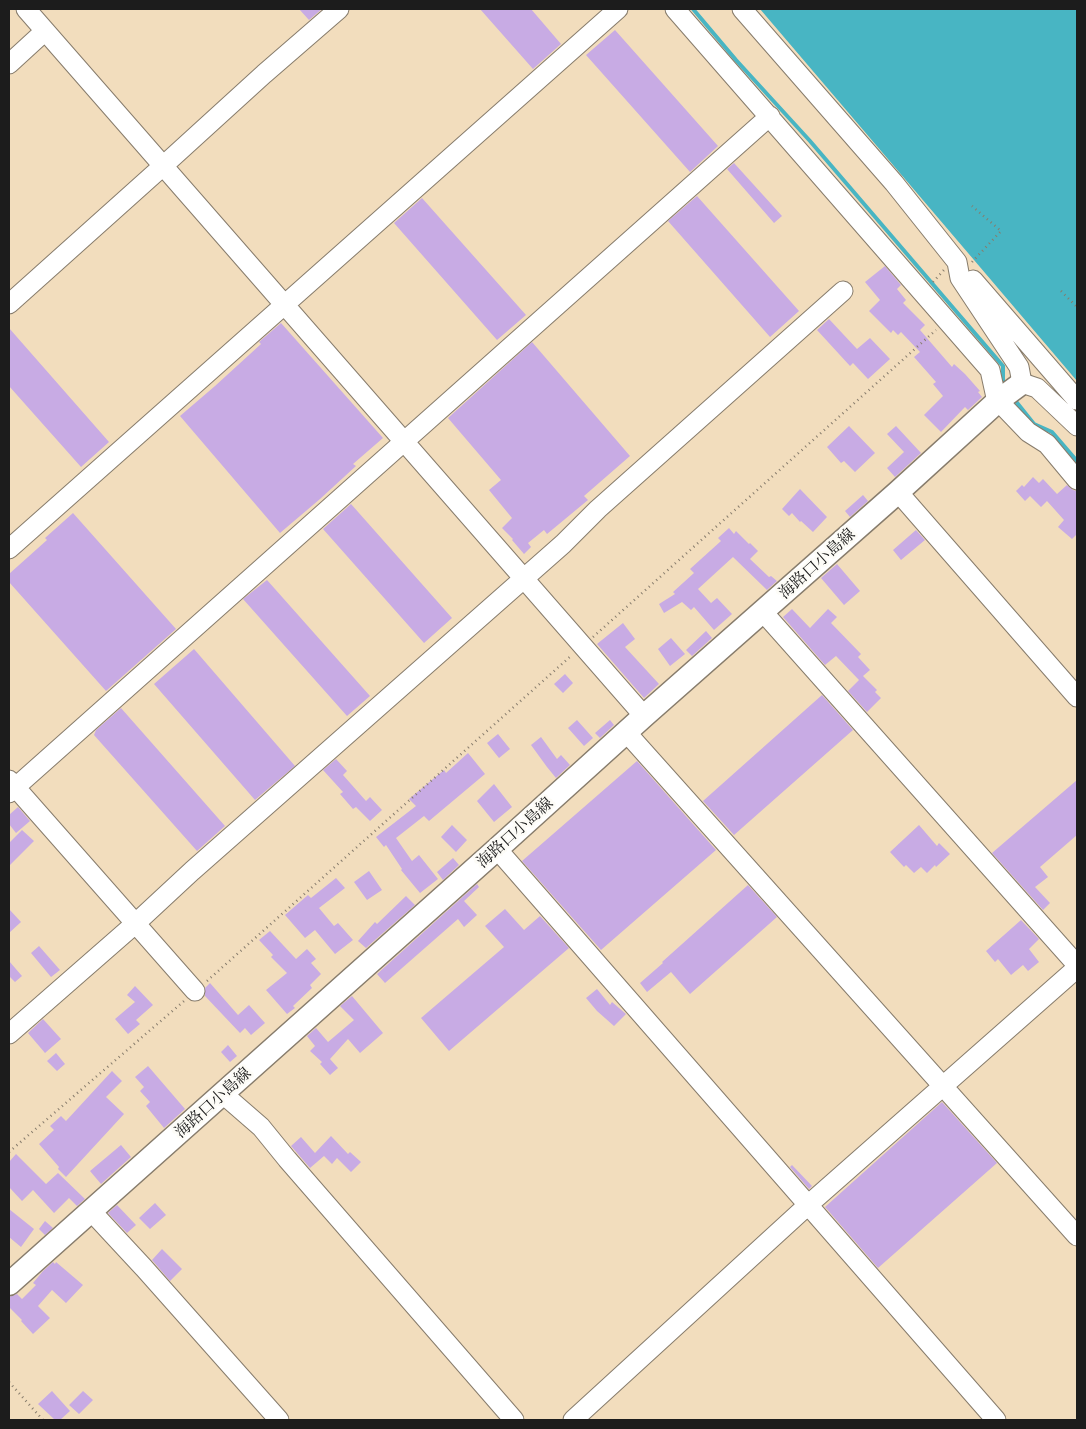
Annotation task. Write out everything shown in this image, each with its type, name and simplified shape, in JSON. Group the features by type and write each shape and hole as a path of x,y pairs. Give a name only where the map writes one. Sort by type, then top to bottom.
{"main road":[{"name":"海路口小島線","path":"9,1284 92,1212 362,968 1007,394"}],"street":[{"path":"26,9 644,716"},
{"path":"9,304 338,9"},
{"path":"9,549 618,9"},
{"path":"675,9 947,320 990,370 1007,394"},
{"path":"742,9 894,184 965,261 1077,400"},
{"path":"9,64 46,31"},
{"path":"195,991 11,787 770,116"},
{"path":"965,261 960,278 1019,367 1007,394 1006,408 1028,432 1047,444 1077,480"},
{"path":"9,1034 136,924 192,871 524,579 598,509 843,292"},
{"path":"1007,394 1037,388 1077,426"},
{"path":"898,492 1077,697"},
{"path":"573,1420 808,1205 1077,966 763,612"},
{"path":"626,732 1077,1236"},
{"path":"497,849 996,1420"},
{"path":"224,1094 261,1127 514,1420"},
{"path":"92,1212 279,1420"}],"path":[{"path":"965,261 1001,231 972,206"},
{"path":"1061,290 1077,307"},
{"path":"9,1152 195,991 947,320"},
{"path":"9,1382 42,1420"}],"water":[{"path":"760,9 1077,9 1077,381 974,260"}],"building":[{"path":"299,9 322,9 309,20"},
{"path":"480,9 531,9 561,44 533,69"},
{"path":"615,30 718,146 690,172 586,55"},
{"path":"734,163 782,216 774,223 727,169"},
{"path":"697,196 799,311 770,337 668,221"},
{"path":"422,198 526,315 497,340 394,223"},
{"path":"885,266 901,285 897,289 906,300 903,303 925,325 920,330 952,367 954,364 980,391 978,392 982,397 968,410 965,407 941,432 924,415 943,396 933,384 936,382 914,357 920,352 901,332 898,335 893,330 891,333 869,311 880,300 865,282"},
{"path":"829,319 857,349 870,338 890,359 868,379 853,363 850,366 817,330"},
{"path":"281,323 383,438 353,464 356,466 280,533 180,416 261,344 259,342"},
{"path":"9,328 109,442 81,467 9,386"},
{"path":"532,342 630,456 584,496 588,500 547,534 544,530 528,543 531,547 524,554 502,528 512,518 489,490 501,480 448,418"},
{"path":"849,426 875,453 855,472 844,461 841,463 827,447"},
{"path":"896,426 921,453 895,477 887,468 904,452 887,434"},
{"path":"1033,477 1039,483 1043,479 1057,494 1067,485 1077,491 1077,534 1072,539 1058,527 1064,520 1047,501 1041,507 1030,496 1025,501 1016,491 1022,485 1024,487"},
{"path":"800,489 827,517 813,532 792,513 789,516 782,509"},
{"path":"863,495 868,501 850,517 845,511"},
{"path":"351,504 452,618 424,643 323,529"},
{"path":"73,513 176,629 106,691 9,582 9,574 47,540 45,538"},
{"path":"729,528 734,534 736,531 758,551 750,559 769,577 771,576 777,581 767,590 733,557 698,589 711,603 717,598 732,614 714,630 694,607 691,610 682,602 664,613 659,604 675,594 673,592 694,573 690,569 721,541 718,538"},
{"path":"916,530 925,540 901,560 893,550"},
{"path":"837,564 860,591 844,605 821,578"},
{"path":"267,580 370,696 347,716 243,599"},
{"path":"792,609 810,628 828,609 837,617 831,623 861,654 858,657 870,670 863,676 877,690 875,692 881,698 867,712 848,691 859,680 836,656 825,665 783,617"},
{"path":"623,623 635,639 625,647 659,684 644,698 597,644"},
{"path":"706,631 712,638 692,656 686,650"},
{"path":"671,638 685,654 670,666 658,649"},
{"path":"194,649 295,766 255,800 154,684"},
{"path":"565,674 573,683 563,693 554,684"},
{"path":"822,695 853,730 734,835 703,801"},
{"path":"121,708 225,826 197,851 94,735 96,730"},
{"path":"577,720 593,738 584,746 568,728"},
{"path":"610,720 614,725 600,738 595,733"},
{"path":"498,734 510,749 499,758 487,743"},
{"path":"541,737 557,759 561,755 570,765 556,778 531,745"},
{"path":"468,753 485,774 429,821 424,816 396,838 412,861 419,855 438,879 420,893 401,870 386,845 384,847 376,837 416,806 409,799 444,770 446,773"},
{"path":"336,759 347,771 343,775 366,801 370,797 382,810 370,821 356,807 353,809 340,794 343,792 323,770"},
{"path":"637,761 716,850 601,950 522,861"},
{"path":"1077,780 1077,835 1040,867 1048,877 1035,887 1050,903 1043,910 992,853"},
{"path":"494,784 512,807 494,822 477,801"},
{"path":"18,807 30,821 16,833 9,824 9,815"},
{"path":"452,825 467,840 456,852 441,837"},
{"path":"919,825 937,846 939,843 950,854 927,873 921,867 914,873 906,865 904,867 890,852"},
{"path":"22,830 34,841 9,866 9,843"},
{"path":"453,858 459,865 443,880 437,872"},
{"path":"369,871 382,890 367,900 354,882"},
{"path":"336,878 345,888 319,908 334,926 338,923 353,940 335,954 315,930 305,938 285,915 308,895 311,898"},
{"path":"477,884 479,887 464,901 477,915 464,927 458,919 385,983 377,974"},
{"path":"748,885 777,917 690,994 671,972 647,992 640,983"},
{"path":"406,896 415,905 366,948 358,941 375,922 377,924"},
{"path":"9,909 21,922 9,933"},
{"path":"505,909 524,930 540,916 569,948 449,1051 421,1018 504,947 485,926"},
{"path":"1021,920 1039,939 1029,949 1039,962 1028,971 1023,965 1011,975 998,959 995,962 986,951"},
{"path":"270,931 296,959 307,949 316,959 311,963 321,974 310,985 312,988 293,1006 295,1008 287,1014 266,990 287,973 271,957 273,955 259,940"},
{"path":"39,946 60,970 51,977 31,953"},
{"path":"9,961 22,976 15,982 9,976"},
{"path":"210,983 238,1015 249,1005 265,1023 251,1035 245,1028 240,1033 205,996 205,988"},
{"path":"135,986 153,1005 136,1020 140,1024 128,1034 115,1019 135,1002 127,995"},
{"path":"597,989 610,1005 612,1002 626,1014 614,1026 586,998"},
{"path":"352,996 383,1033 360,1053 348,1039 330,1059 338,1068 330,1075 320,1064 322,1062 310,1051 315,1046 307,1036 316,1028 328,1042 354,1020 340,1006"},
{"path":"43,1019 61,1039 45,1053 28,1033"},
{"path":"228,1045 237,1056 230,1062 221,1052"},
{"path":"56,1053 65,1064 57,1071 47,1061"},
{"path":"148,1066 185,1109 164,1128 146,1106 150,1102 140,1091 144,1087 135,1077"},
{"path":"112,1071 122,1081 106,1097 124,1114 66,1177 39,1144 54,1130 50,1126 61,1116 66,1121"},
{"path":"942,1102 997,1163 878,1268 825,1207"},
{"path":"331,1136 348,1154 350,1152 361,1162 351,1172 337,1158 332,1164 324,1156 310,1168 291,1146 301,1137 315,1153"},
{"path":"121,1145 131,1157 101,1184 90,1171"},
{"path":"16,1154 46,1184 58,1173 85,1199 77,1206 69,1198 54,1213 33,1190 22,1201 9,1187 9,1162"},
{"path":"792,1165 812,1186 809,1189 790,1167"},
{"path":"155,1203 166,1215 150,1229 139,1218"},
{"path":"117,1205 136,1225 127,1233 108,1213"},
{"path":"9,1209 34,1229 21,1247 9,1237"},
{"path":"45,1221 53,1228 45,1235 39,1229"},
{"path":"162,1249 182,1269 170,1281 152,1260"},
{"path":"53,1262 55,1264 56,1262 83,1285 66,1303 52,1290 38,1306 50,1318 33,1334 9,1307 9,1297 17,1294 22,1299 36,1285 33,1283 43,1271"},
{"path":"52,1391 70,1411 60,1420 55,1420 38,1404"},
{"path":"83,1391 93,1400 79,1414 69,1405"}],"waterway":[{"path":"693,9 736,60 810,141 1003,366 1003,386"},
{"path":"1014,399 1034,424 1052,432 1077,461"}]}
